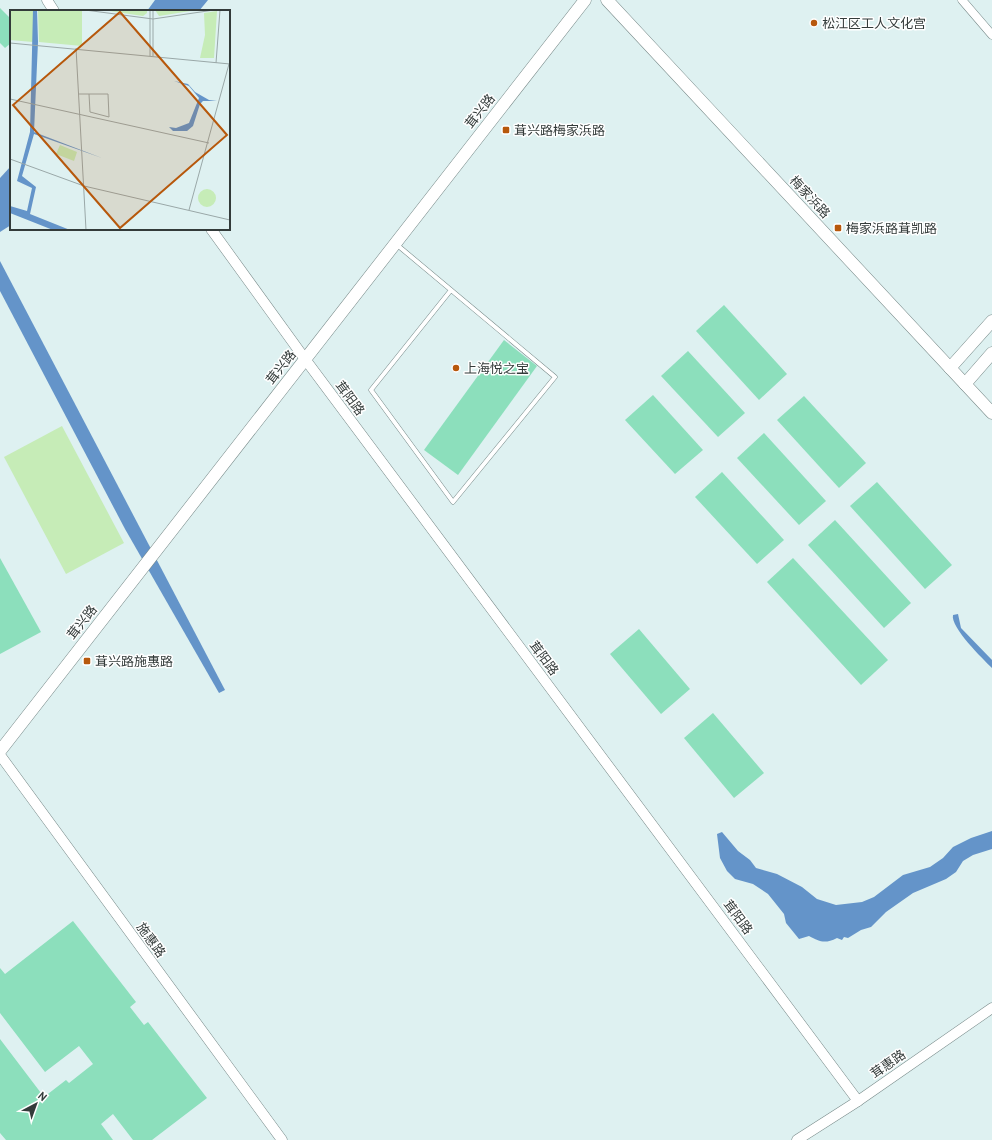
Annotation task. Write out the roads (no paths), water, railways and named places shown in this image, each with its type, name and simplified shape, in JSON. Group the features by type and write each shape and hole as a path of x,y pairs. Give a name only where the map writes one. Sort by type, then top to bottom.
{"main road":[{"name":"茸兴路","path":"0,751 585,0"},
{"name":"梅家浜路","path":"607,0 992,413"},
{"path":"950,368 992,321"},
{"path":"965,384 992,353"}],"street":[{"path":"47,0 53,10"},
{"path":"962,0 992,35"},
{"name":"茸阳路","path":"212,230 305,359 858,1101"},
{"name":"施惠路","path":"0,755 282,1140"},
{"name":"茸惠路","path":"797,1140 858,1101 992,1008"}],"lane":[{"path":"395,244 451,290 556,377 453,502 371,390 451,290"}],"water":[{"path":"155,0 208,0 200,10 148,10"},
{"path":"10,167 10,226 0,232 0,178"},
{"path":"0,261 225,690 219,693 125,529 0,291"},
{"path":"958,614 961,628 992,660 992,668 962,635 953,620 953,615"},
{"path":"992,831 992,849 973,855 963,861 956,872 946,879 913,893 886,912 871,927 861,930 848,938 844,937 842,940 837,938 826,942 809,936 799,939 786,923 784,914 768,894 753,884 735,879 727,871 720,858 717,834 722,832 738,851 750,860 756,868 777,874 802,887 817,899 836,905 862,902 874,897 903,875 930,867 943,858 953,847 971,838"}],"place":[{"name":"松江区工人文化宫","path":"814,23"},
{"name":"茸兴路梅家浜路","path":"506,130"},
{"name":"梅家浜路茸凯路","path":"838,228"},
{"name":"上海悦之宝","path":"456,368"},
{"name":"茸兴路施惠路","path":"87,661"}]}
